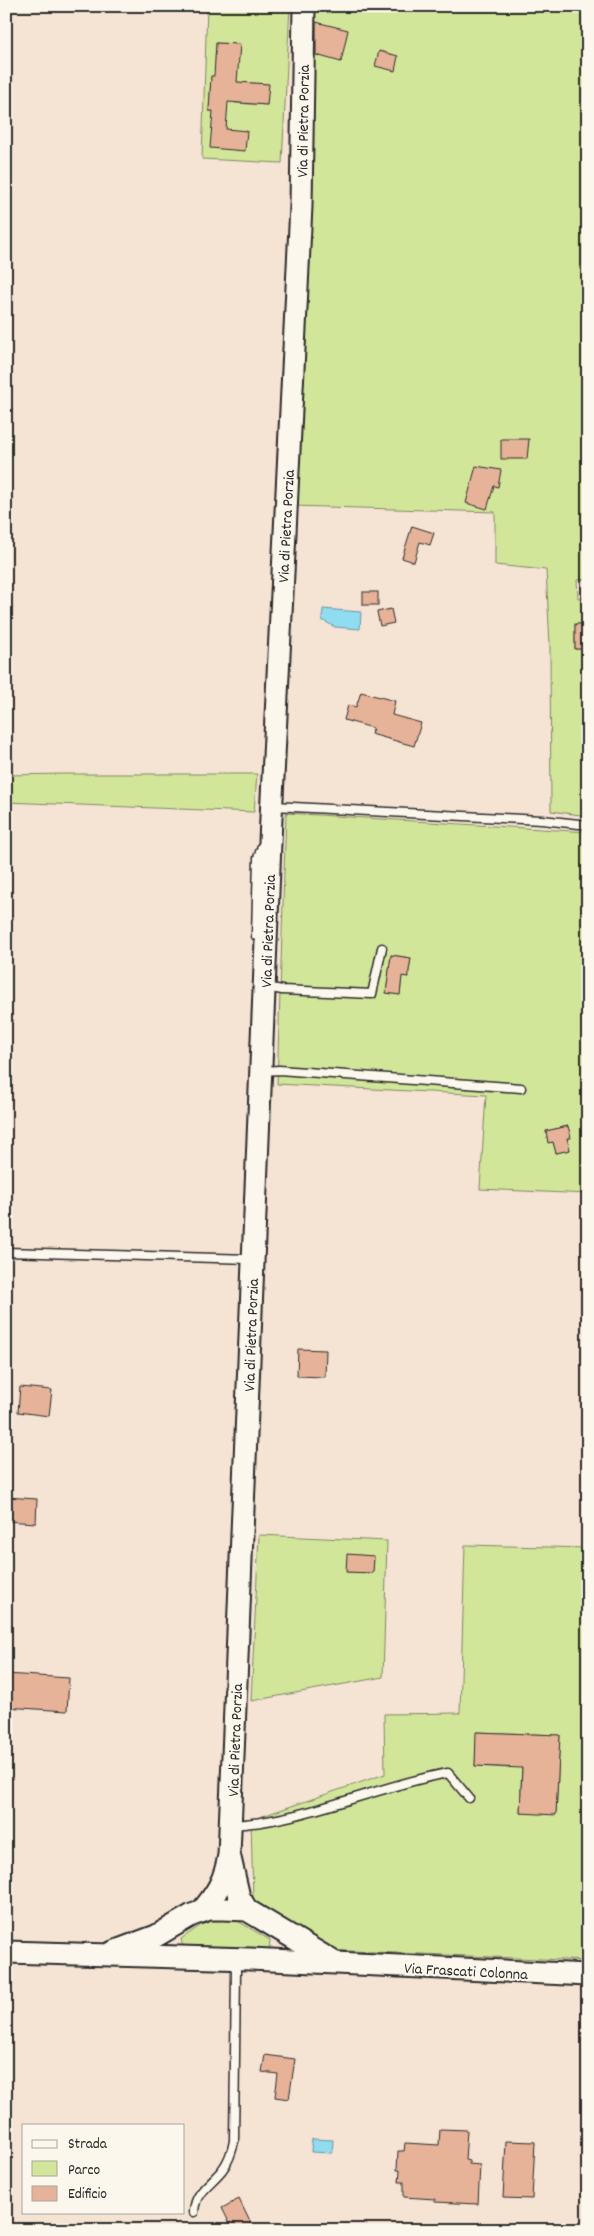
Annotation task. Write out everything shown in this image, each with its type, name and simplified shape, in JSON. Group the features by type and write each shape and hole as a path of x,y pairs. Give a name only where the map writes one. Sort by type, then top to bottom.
{"street":[{"name":"Via di Pietra Porzia","path":"229,1855 261,1071 261,972 271,812 301,206 304,6"},
{"path":"229,1855 239,1897 247,1910"},
{"path":"201,1912 216,1895 223,1880 229,1855"},
{"name":"Via Frascati Colonna","path":"103,1956 156,1936 209,1909 247,1910 330,1960 344,1964"},
{"path":"173,1927 173,1945 181,1958"},
{"path":"267,1960 282,1951 283,1932"},
{"name":"Via Frascati Colonna","path":"6,1952 267,1960 588,1976"}],"lane":[{"path":"256,947 258,858 271,812 542,820 588,825"},
{"path":"261,972 282,990 372,994 382,948"},
{"path":"261,1071 278,1070 521,1088"},
{"path":"6,1252 253,1260"},
{"path":"230,1825 252,1824 312,1811 416,1779 448,1773 469,1798"},
{"path":"194,2212 198,2194 221,2172 230,2158 234,2141 236,1970 232,1959"}],"green space":[{"path":"207,6 290,6 282,163 202,159","holes":["216,43 239,44 215,65","211,76 227,112 209,111","236,82 268,84 267,105 235,103"]},
{"path":"313,6 588,6 588,579 577,580 578,598 588,597 588,624 575,624 575,649 588,649 588,816 551,811 550,644 546,570 495,565 495,512 293,506"},
{"path":"257,774 254,812 6,802 6,775"},
{"path":"286,813 588,832 588,1194 480,1189 486,1095 277,1084","holes":["391,955 411,958 408,977 402,976 400,995 386,993","568,1126 570,1138 567,1139 570,1150 556,1153 553,1142 548,1142 546,1131"]},
{"path":"259,1535 387,1541 383,1677 251,1701","holes":["348,1555 374,1556 373,1573 347,1572"]},
{"path":"465,1545 588,1548 588,1961 326,1950 282,1937 253,1900 251,1820 385,1774 384,1714 460,1713","holes":["477,1732 560,1735 556,1814 520,1813 522,1762 508,1768 475,1766"]},
{"path":"236,1920 270,1940 269,1953 184,1952 181,1939 207,1921"}],"water":[{"path":"323,609 361,612 360,629 335,627 322,620"},
{"path":"312,2139 333,2140 332,2153 311,2152"}],"building":[{"path":"316,22 348,30 341,62 316,55"},
{"path":"216,43 240,44 237,82 269,84 267,105 228,102 226,129 247,131 245,151 210,148 213,111 209,111 211,76 214,76"},
{"path":"379,51 398,56 395,71 375,66"},
{"path":"501,439 529,439 527,459 501,459"},
{"path":"476,466 501,470 498,487 494,486 487,509 466,503"},
{"path":"412,526 434,533 430,545 420,542 414,562 402,558"},
{"path":"363,592 378,592 378,605 363,605"},
{"path":"391,609 394,623 380,626 377,612"},
{"path":"575,624 588,624 588,649 575,649"},
{"path":"361,692 395,701 392,715 421,723 414,746 371,734 373,728 344,720 348,705 356,707"},
{"path":"391,955 411,958 408,977 402,976 400,995 386,993"},
{"path":"568,1126 571,1138 567,1138 570,1150 556,1153 553,1142 548,1143 546,1131"},
{"path":"298,1349 326,1350 325,1377 297,1376"},
{"path":"20,1387 52,1390 49,1416 18,1412"},
{"path":"6,1497 37,1499 36,1523 6,1521"},
{"path":"347,1554 374,1556 373,1573 346,1572"},
{"path":"6,1674 69,1678 67,1711 6,1707"},
{"path":"476,1732 560,1735 556,1815 520,1813 522,1768 475,1766"},
{"path":"265,2055 295,2059 289,2099 275,2097 278,2074 262,2072"},
{"path":"440,2129 467,2130 465,2160 469,2161 469,2164 480,2165 478,2204 435,2202 435,2199 404,2197 404,2182 399,2182 400,2170 397,2170 398,2151 404,2151 405,2143 439,2145"},
{"path":"506,2141 535,2142 532,2199 503,2198"},
{"path":"239,2199 254,2230 233,2230 222,2208"}]}
